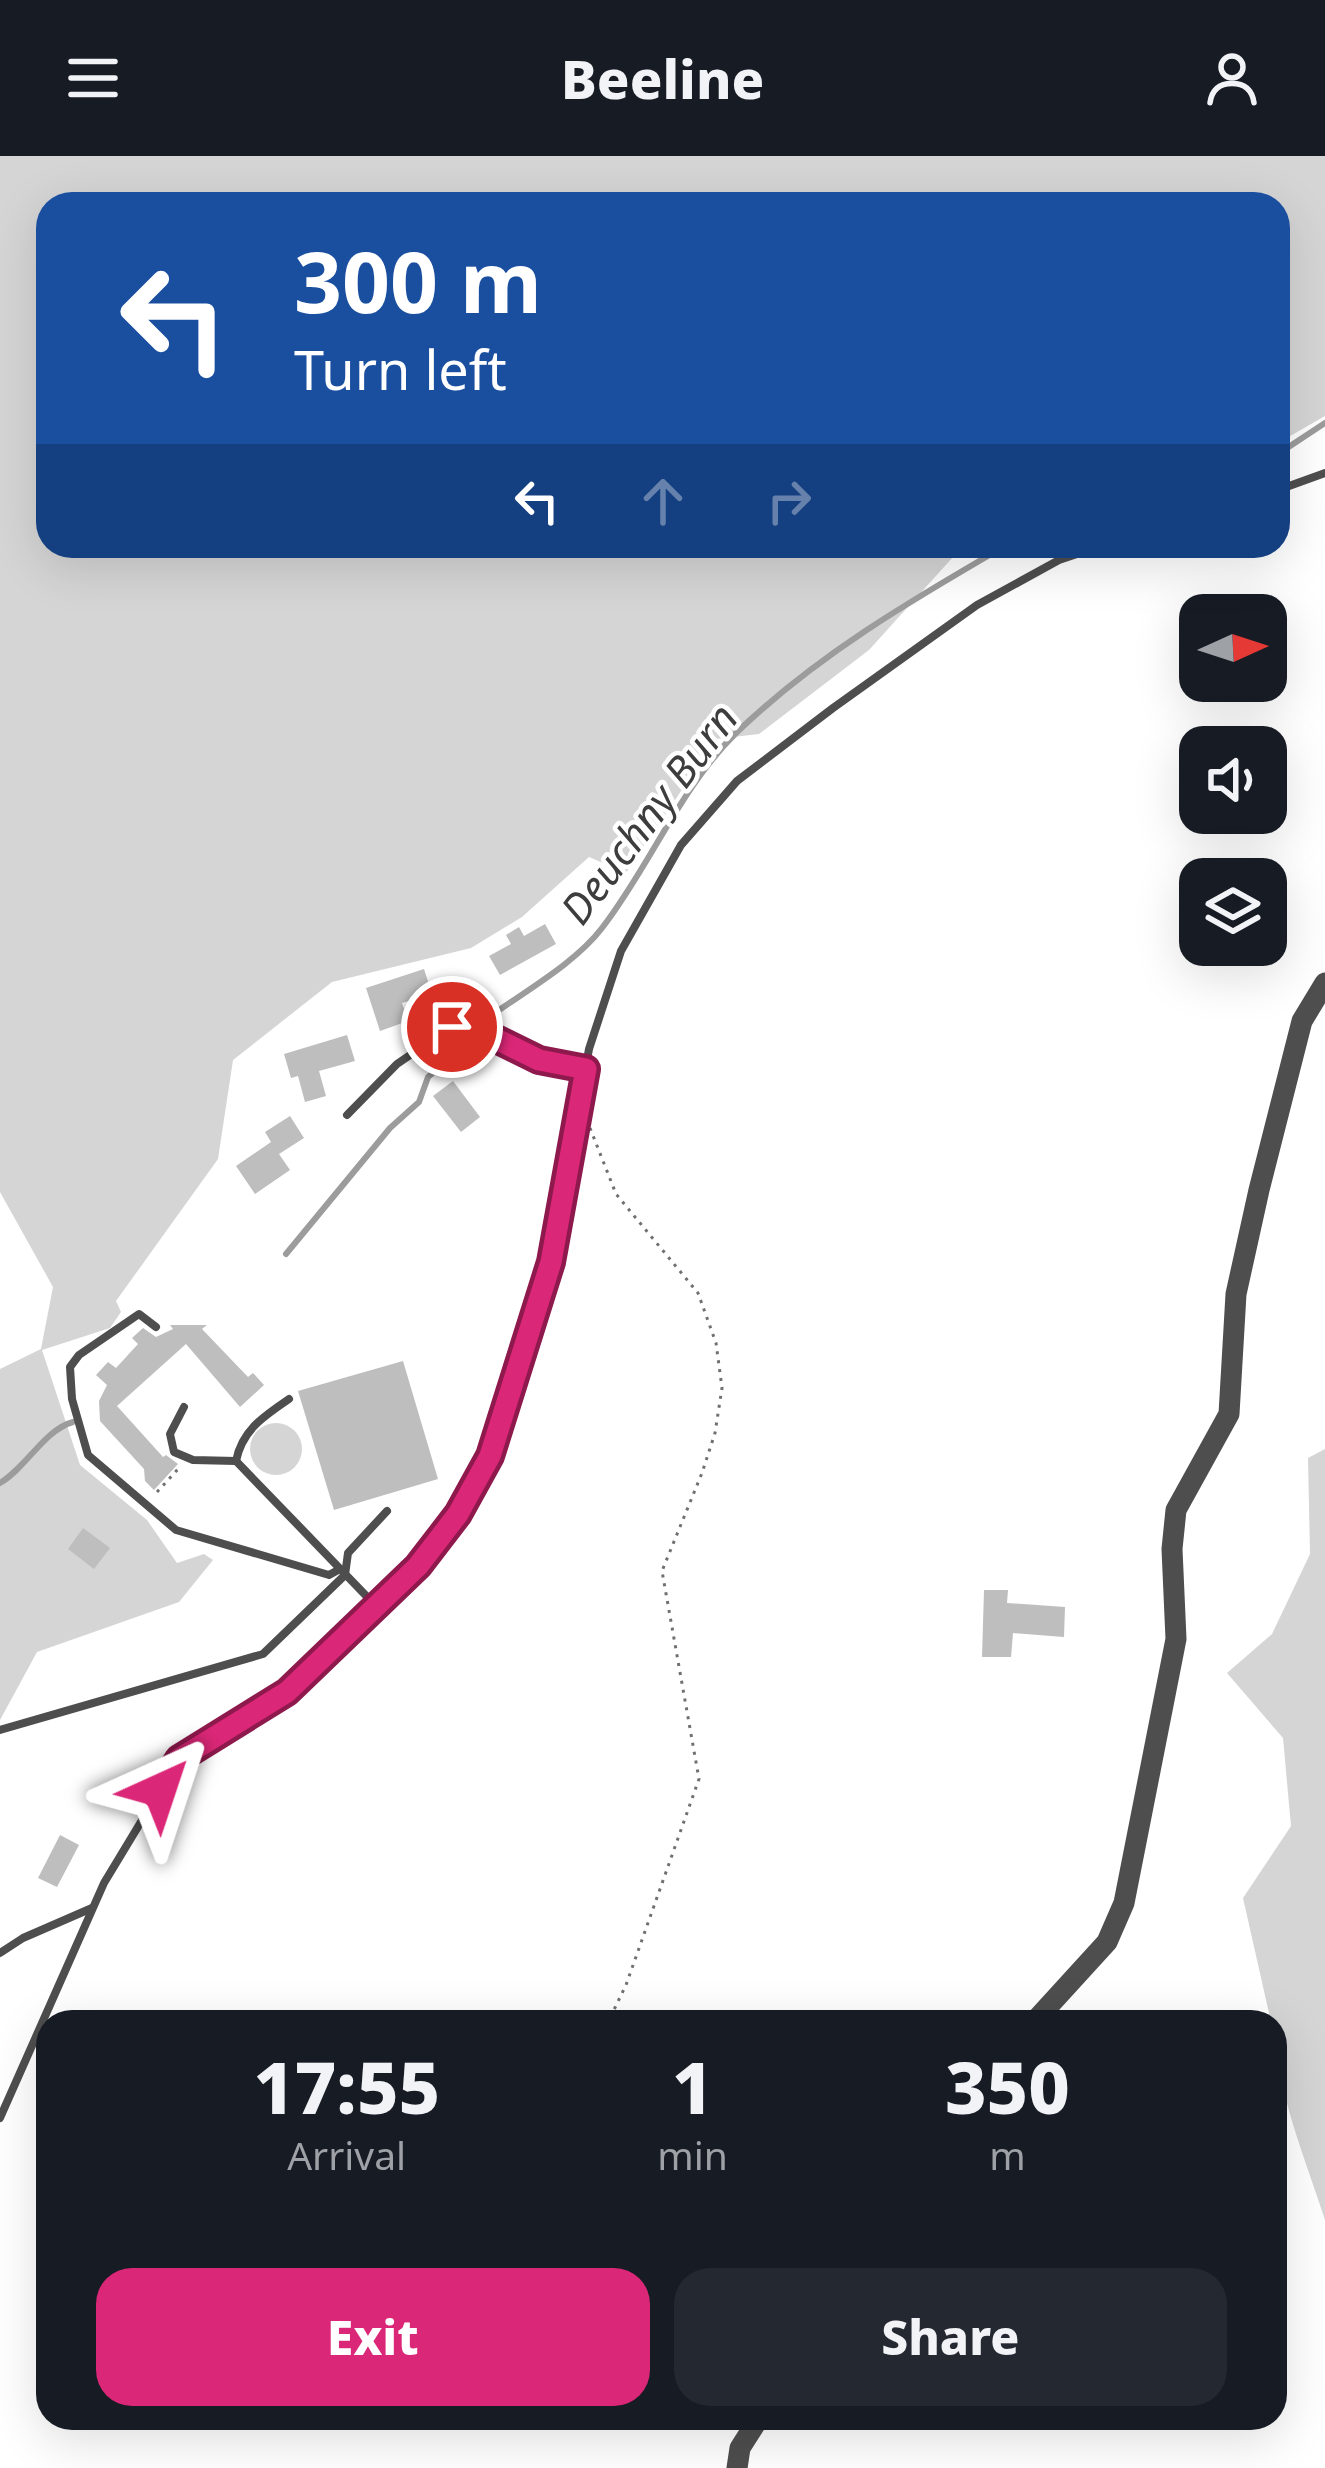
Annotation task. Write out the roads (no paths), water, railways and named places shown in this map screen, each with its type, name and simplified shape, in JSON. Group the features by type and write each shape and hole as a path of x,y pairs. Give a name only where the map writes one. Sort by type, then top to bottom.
{"street":[{"path":"1045,2010 1107,1942 1124,1903 1176,1639 1172,1549 1176,1510 1229,1414 1236,1294 1254,1211 1302,1021 1325,983"},
{"path":"737,2468 740,2448 751,2430"}],"lane":[{"path":"1290,486 1325,473"},
{"path":"48,2010 94,1907 179,1759 287,1692 418,1566 458,1514 490,1456 551,1262 586,1069 621,951 681,845 736,781 977,605 1065,558"},
{"path":"346,1115 397,1064 452,1027 468,1025 539,1060 586,1069"},
{"path":"156,1327 139,1314 79,1355 70,1367 72,1399 88,1455 176,1530 328,1575 342,1572"},
{"path":"236,1461 250,1429 290,1399"},
{"path":"184,1407 170,1434 174,1452 193,1460 236,1461 376,1606"},
{"path":"0,1730 263,1654 286,1636 342,1572 348,1553 387,1511"},
{"path":"0,1953 22,1938 94,1907"},
{"path":"0,2118 36,2037"}],"waterway":[{"name":"Deuchny Burn","path":"1290,446 1325,423"},
{"name":"Deuchny Burn","path":"286,1254 390,1128 419,1102 428,1077 441,1066 468,1057 482,1044 481,1023 590,942 698,778 736,733 831,654 985,558"},
{"path":"0,1483 53,1433 73,1422"}]}
